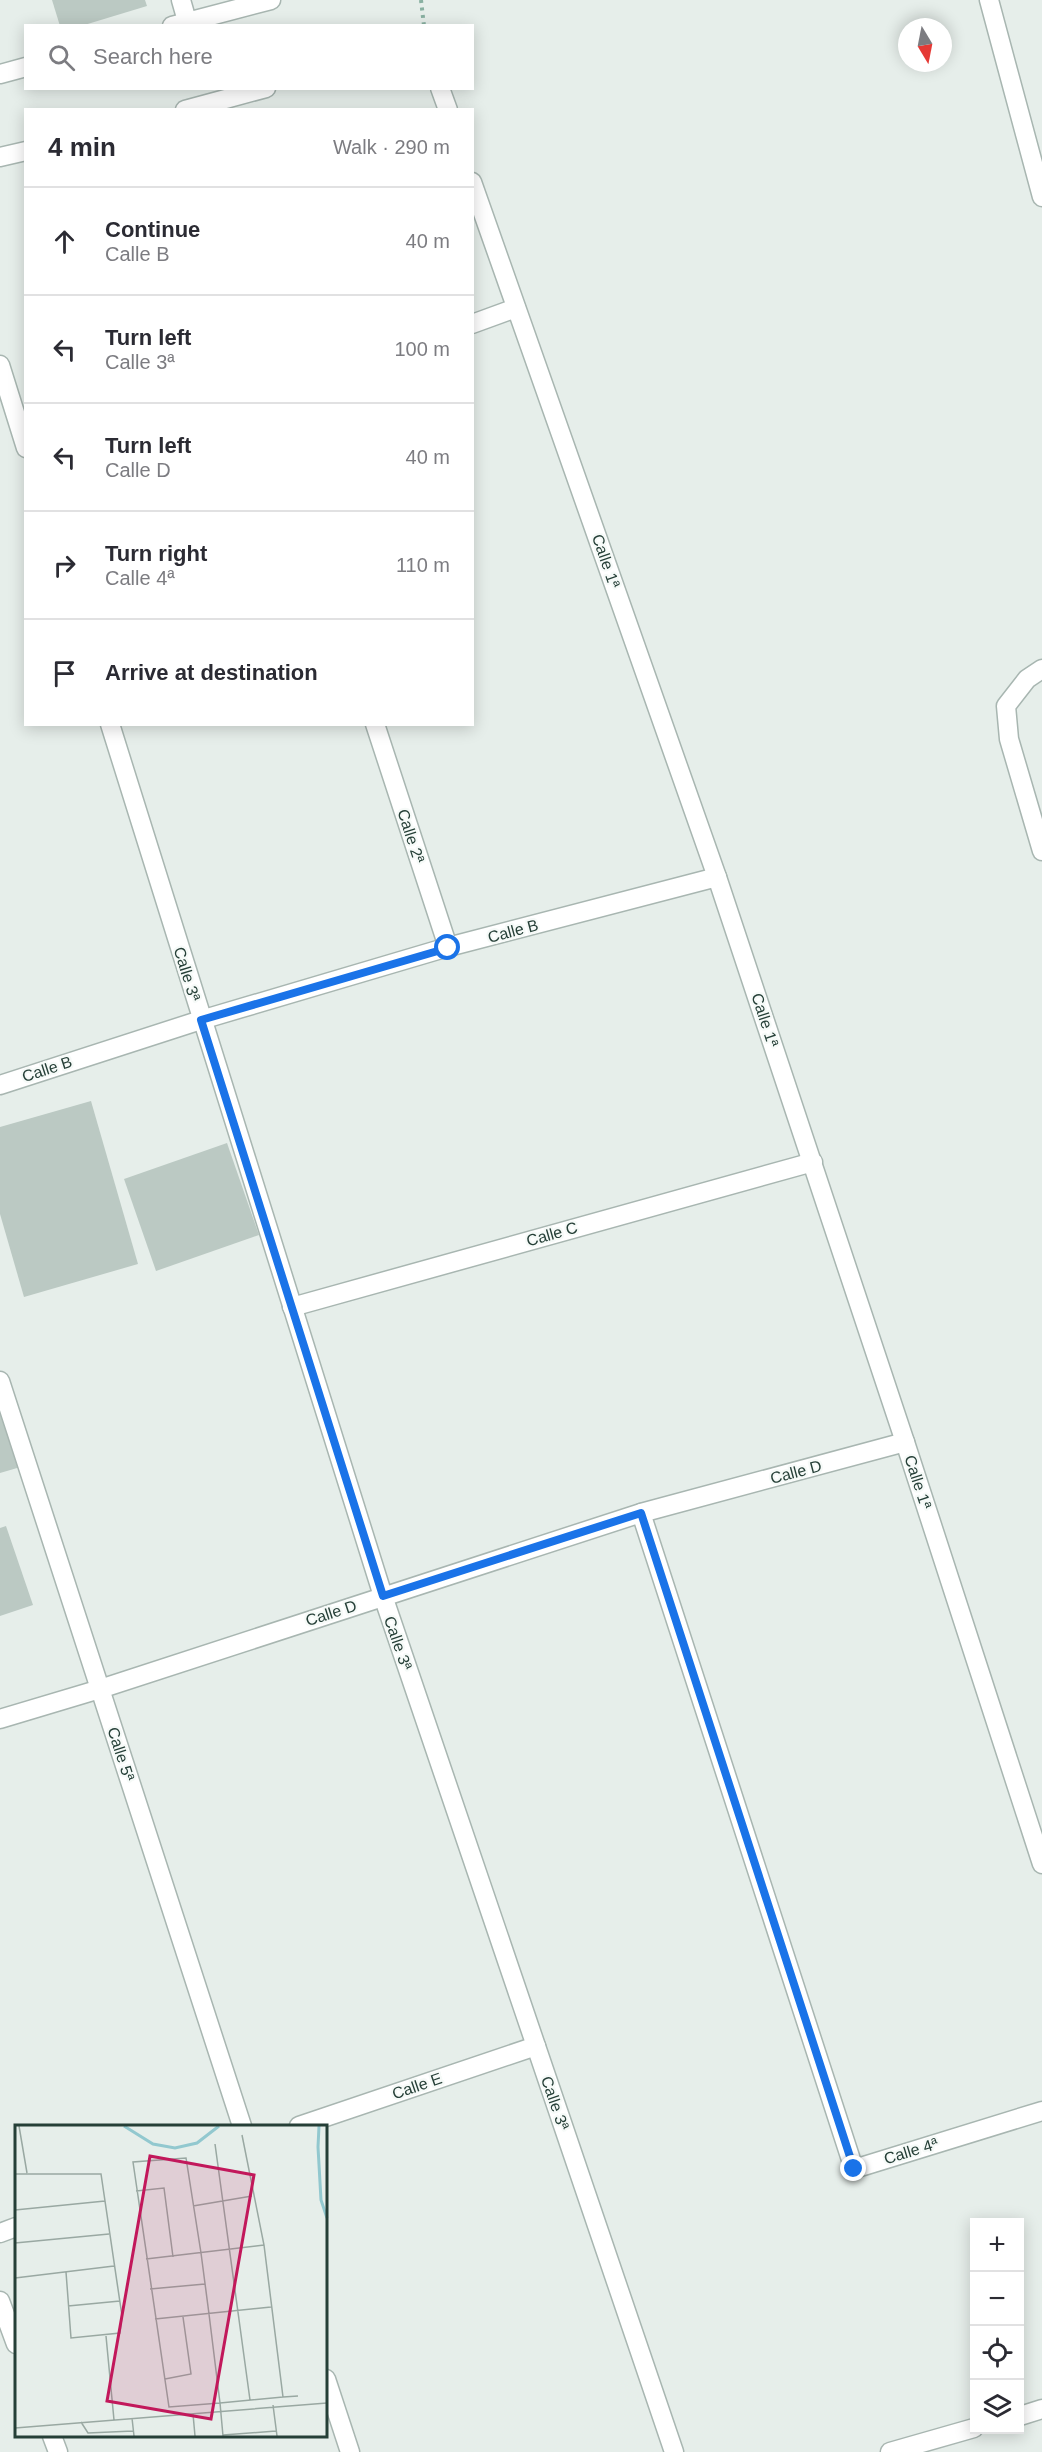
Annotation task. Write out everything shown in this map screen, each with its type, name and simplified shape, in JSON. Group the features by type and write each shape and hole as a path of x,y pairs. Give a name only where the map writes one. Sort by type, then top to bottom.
{"street":[{"path":"181,0 179,23 271,0"},
{"path":"989,0 1042,197"},
{"path":"0,74 24,68"},
{"path":"192,108 259,90"},
{"path":"441,90 447,108"},
{"path":"0,157 24,151"},
{"name":"Calle 1ª","path":"474,188 717,877 813,1162 1042,1864"},
{"path":"474,323 516,308"},
{"path":"0,365 24,442"},
{"path":"1042,669 1027,679 1006,706 1009,739 1042,851"},
{"name":"Calle 3ª","path":"111,726 383,1596 674,2452"},
{"name":"Calle 2ª","path":"376,726 448,948"},
{"name":"Calle B","path":"0,1084 201,1020 448,948 717,877"},
{"name":"Calle C","path":"292,1307 813,1162"},
{"name":"Calle 5ª","path":"0,1381 241,2125"},
{"name":"Calle D","path":"0,1719 100,1689 641,1513 905,1442"},
{"name":"Calle 4ª","path":"641,1513 854,2169 1042,2111"},
{"name":"Calle E","path":"305,2125 536,2046"},
{"path":"0,2233 15,2227"},
{"path":"0,2301 15,2340"},
{"path":"327,2382 350,2452"},
{"path":"1024,2415 1042,2409"},
{"path":"890,2452 970,2429"},
{"path":"52,2437 58,2452"}],"path":[{"path":"421,0 424,24"}],"building":[{"path":"52,0 145,0 147,6 88,24 59,24"},
{"path":"91,1101 138,1264 24,1297 0,1214 0,1127"},
{"path":"227,1143 259,1235 156,1271 124,1179"},
{"path":"0,1390 24,1466 0,1473"},
{"path":"6,1526 33,1605 0,1616 0,1528"}],"route":[{"path":"448,948 201,1020 383,1596 641,1513 854,2169"}]}
